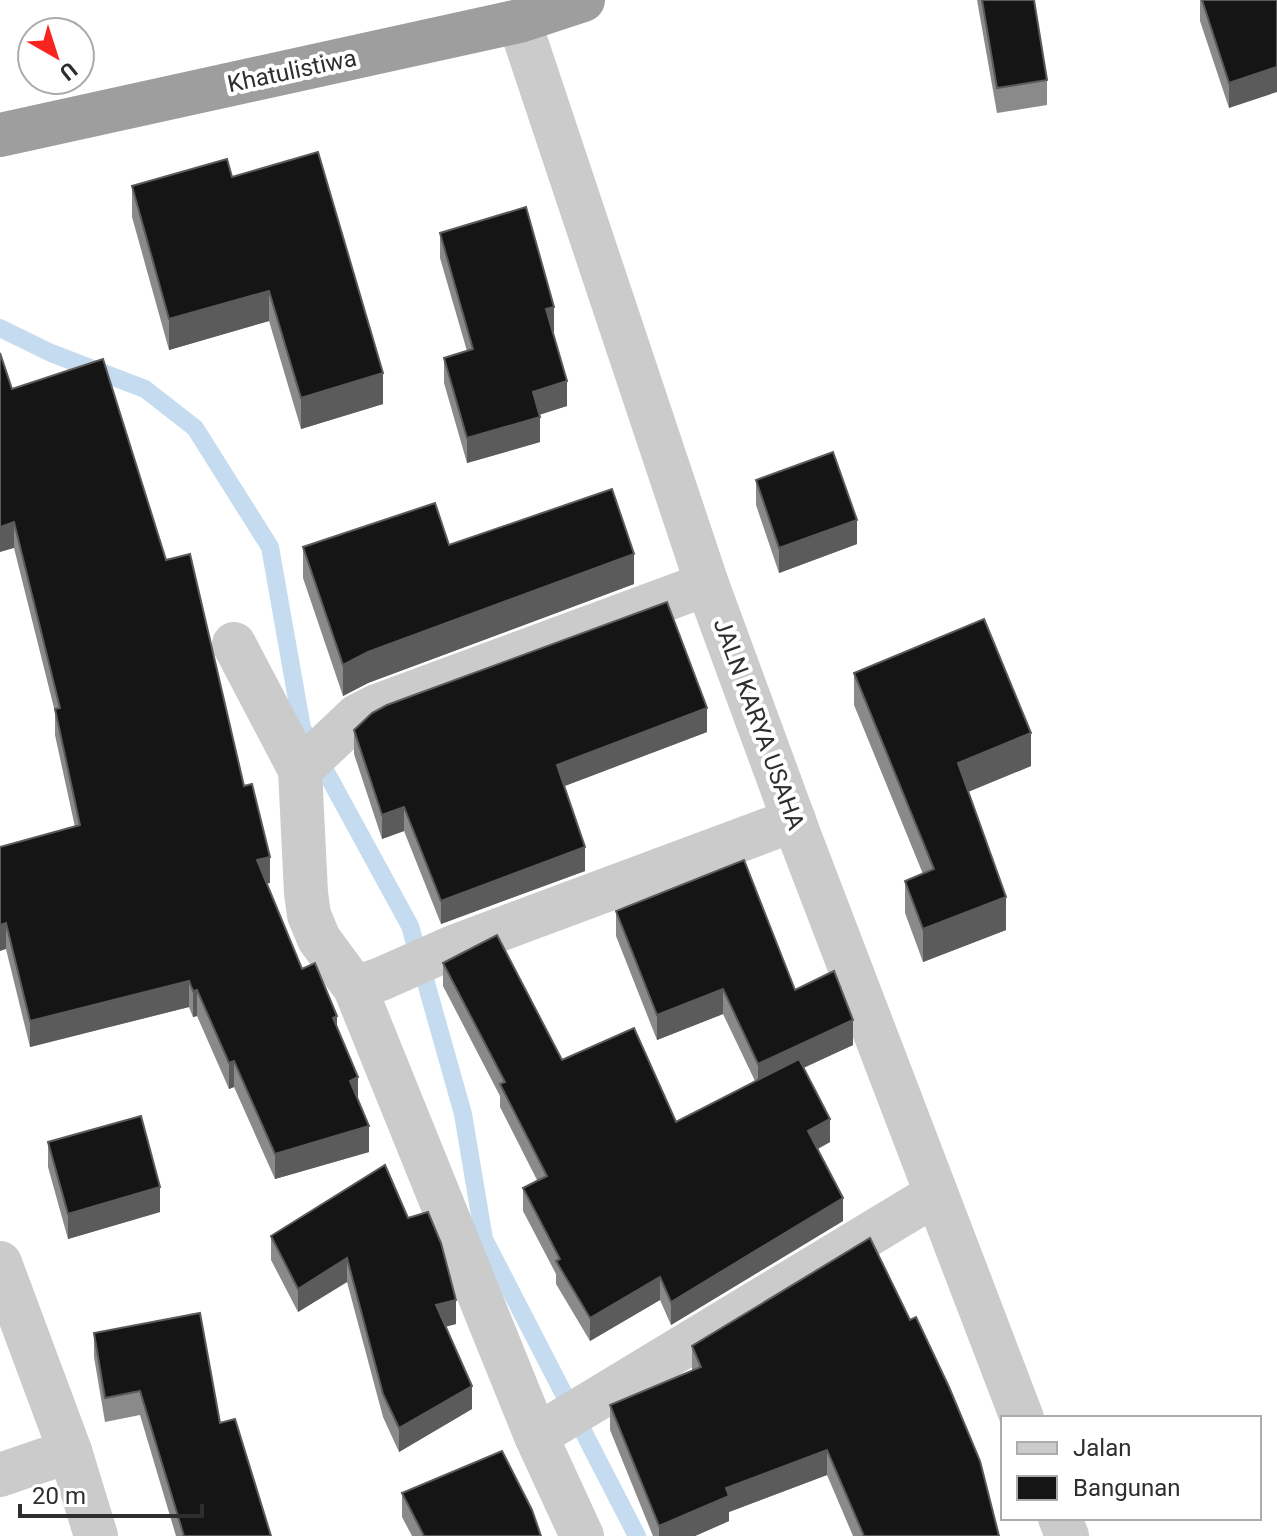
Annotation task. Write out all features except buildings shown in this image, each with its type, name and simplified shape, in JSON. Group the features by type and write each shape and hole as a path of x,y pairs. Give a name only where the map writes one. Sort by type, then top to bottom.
{"highway":[{"name":"Khatulistiwa","path":"0,135 519,21 583,0"}],"street":[{"name":"JALN KARYA USAHA","path":"519,21 707,584 1021,1416"},
{"path":"314,757 357,716 377,706 707,584"},
{"path":"234,644 314,757 306,893 309,915 319,939 368,984 566,1418 582,1536"},
{"path":"368,984 453,947 794,820"},
{"path":"566,1418 936,1194"},
{"path":"0,1263 70,1451 96,1536"},
{"path":"0,1475 70,1451"}],"waterway":[{"path":"0,328 51,353 145,389 195,428 270,547 302,728 410,926 463,1114 484,1239 637,1536"}]}
